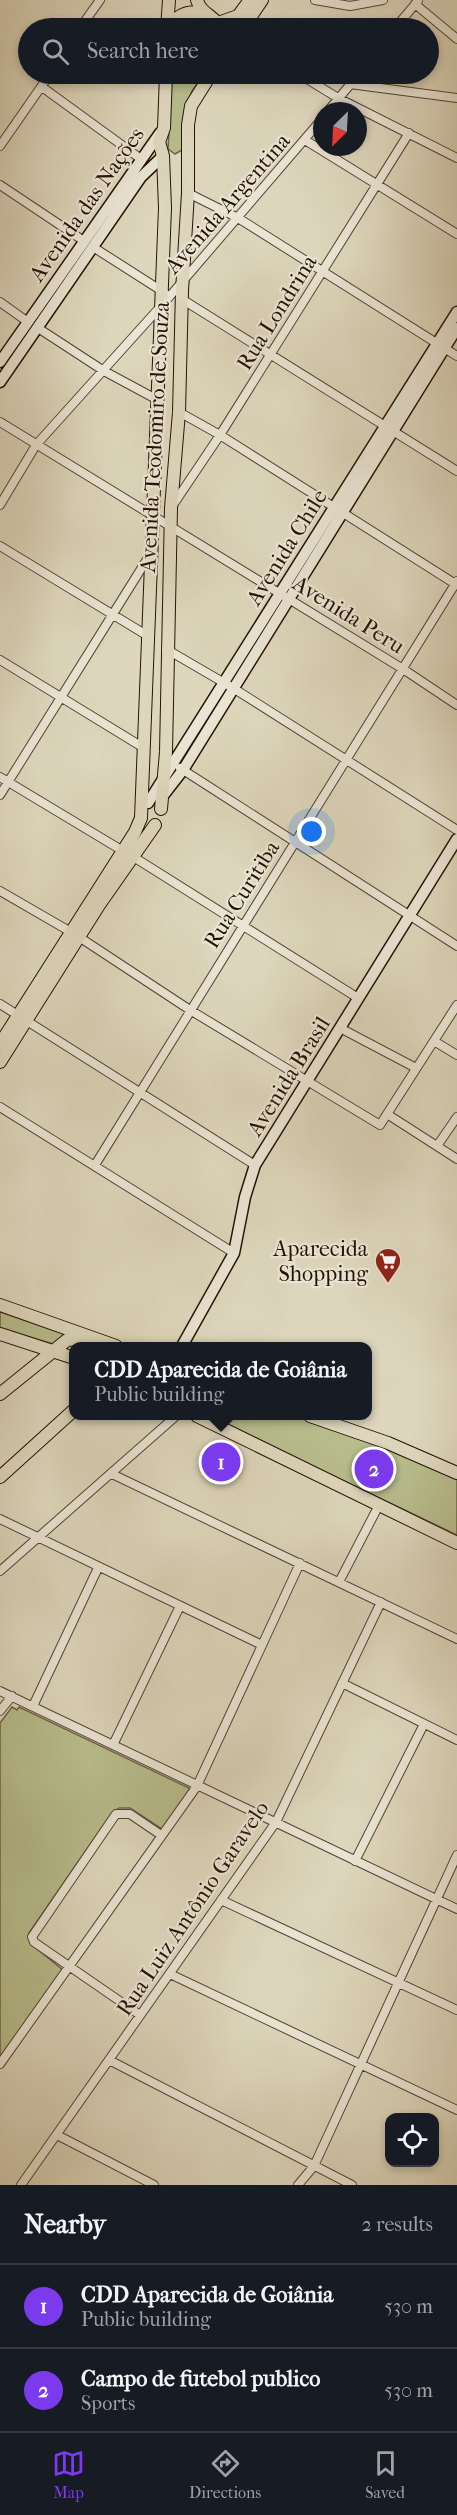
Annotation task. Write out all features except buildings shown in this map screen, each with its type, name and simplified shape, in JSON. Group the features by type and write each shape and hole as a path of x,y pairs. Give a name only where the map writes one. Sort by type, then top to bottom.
{"main road":[{"path":"168,18 169,0"},
{"path":"197,0 202,13 209,18"},
{"path":"234,18 250,0"},
{"path":"250,18 262,0"},
{"path":"176,18 182,14 202,13"},
{"name":"Avenida Teodomiro de Souza","path":"155,825 162,816 170,525 179,412 163,156 159,142 164,128 166,84"},
{"name":"Avenida Teodomiro de Souza","path":"143,810 159,307 184,279 188,193 187,146 191,106 205,84"},
{"path":"163,156 176,161 185,155 187,146"},
{"path":"155,825 146,824 143,810 162,803"},
{"name":"Avenida Chile","path":"0,1062 22,1018 127,853 143,810"},
{"name":"Avenida Chile","path":"127,853 155,825"},
{"name":"Avenida Chile","path":"0,1044 22,1018"},
{"path":"0,1305 102,1342"},
{"path":"0,1334 69,1356"},
{"path":"0,1394 53,1350 71,1339 73,1342"},
{"path":"0,1477 69,1415"},
{"path":"205,1420 457,1543"},
{"path":"322,1420 388,1443 457,1473"}],"street":[{"path":"87,18 100,0"},
{"path":"315,0 350,6 383,0"},
{"path":"403,18 416,2 434,18"},
{"path":"439,23 457,39"},
{"path":"0,146 44,84"},
{"path":"315,84 338,98 457,158"},
{"path":"335,102 351,84 457,98"},
{"path":"42,87 141,159"},
{"name":"Avenida das Nações","path":"0,382 33,325 88,244 141,159 164,128"},
{"name":"Avenida Argentina","path":"184,279 313,130"},
{"name":"Rua Londrina","path":"171,508 220,435 409,133"},
{"path":"305,140 457,234"},
{"name":"Avenida das Nações","path":"88,244 141,177 163,156"},
{"path":"0,185 88,244 457,471"},
{"path":"188,193 238,218 457,356"},
{"path":"0,302 104,370 156,399"},
{"path":"0,505 36,445 159,307"},
{"name":"Avenida Chile","path":"162,803 179,767 441,346 457,312"},
{"name":"Avenida das Nações","path":"0,362 33,325"},
{"name":"Avenida Chile","path":"441,346 457,328"},
{"path":"179,412 220,435 338,512 456,584"},
{"name":"Avenida Peru","path":"0,422 403,669 457,705"},
{"path":"0,546 148,636"},
{"path":"0,795 4,779 151,553"},
{"name":"Rua Curitiba","path":"95,1165 456,584"},
{"path":"166,649 230,686 457,830"},
{"path":"0,660 144,748"},
{"path":"179,767 457,946"},
{"name":"Avenida Chile","path":"143,810 163,781 179,767"},
{"path":"4,779 358,998"},
{"name":"Avenida Brasil","path":"185,1342 234,1253 245,1197 255,1165 456,843"},
{"path":"0,891 75,935 190,1010 380,1125 457,1005"},
{"path":"0,1004 255,1165"},
{"path":"340,1028 416,1068"},
{"path":"434,1041 457,1054"},
{"path":"0,1107 234,1253"},
{"path":"387,1114 457,1159"},
{"path":"437,1146 457,1116"},
{"path":"0,1570 172,1420"},
{"path":"112,1474 457,1639"},
{"path":"339,1582 379,1505"},
{"path":"0,1519 262,1645"},
{"path":"0,2064 197,1786 300,1563"},
{"path":"33,1706 98,1568"},
{"name":"Rua Luiz Antônio Garavelo","path":"21,2185 276,1822 381,1602"},
{"path":"113,1745 180,1606"},
{"path":"342,1683 457,1740"},
{"path":"0,1691 457,1909"},
{"path":"0,1711 12,1696"},
{"path":"355,1861 424,1724"},
{"path":"140,2015 34,1942 34,1931 116,1814 130,1814 161,1835"},
{"path":"298,2185 314,2167 397,1981 457,1855"},
{"path":"221,1900 457,2010"},
{"path":"170,1974 457,2110"},
{"path":"110,2060 352,2185"},
{"path":"57,2135 154,2185"}],"green space":[{"path":"171,84 197,84 186,106 182,150 175,154 168,149"},
{"path":"0,1309 73,1335 53,1344 0,1328"},
{"path":"216,1420 311,1420 406,1454 457,1477 457,1535"},
{"path":"12,1707 17,1710 19,1707 189,1788 189,1791 162,1829 130,1808 119,1808 111,1814 29,1933 31,1944 63,1970 0,2062 0,1723"}],"place":[{"name":"Aparecida Shopping","path":"388,1284"},
{"name":"CDD Aparecida de Goiânia","path":"221,1462"},
{"name":"Campo de futebol publico","path":"374,1469"}]}
